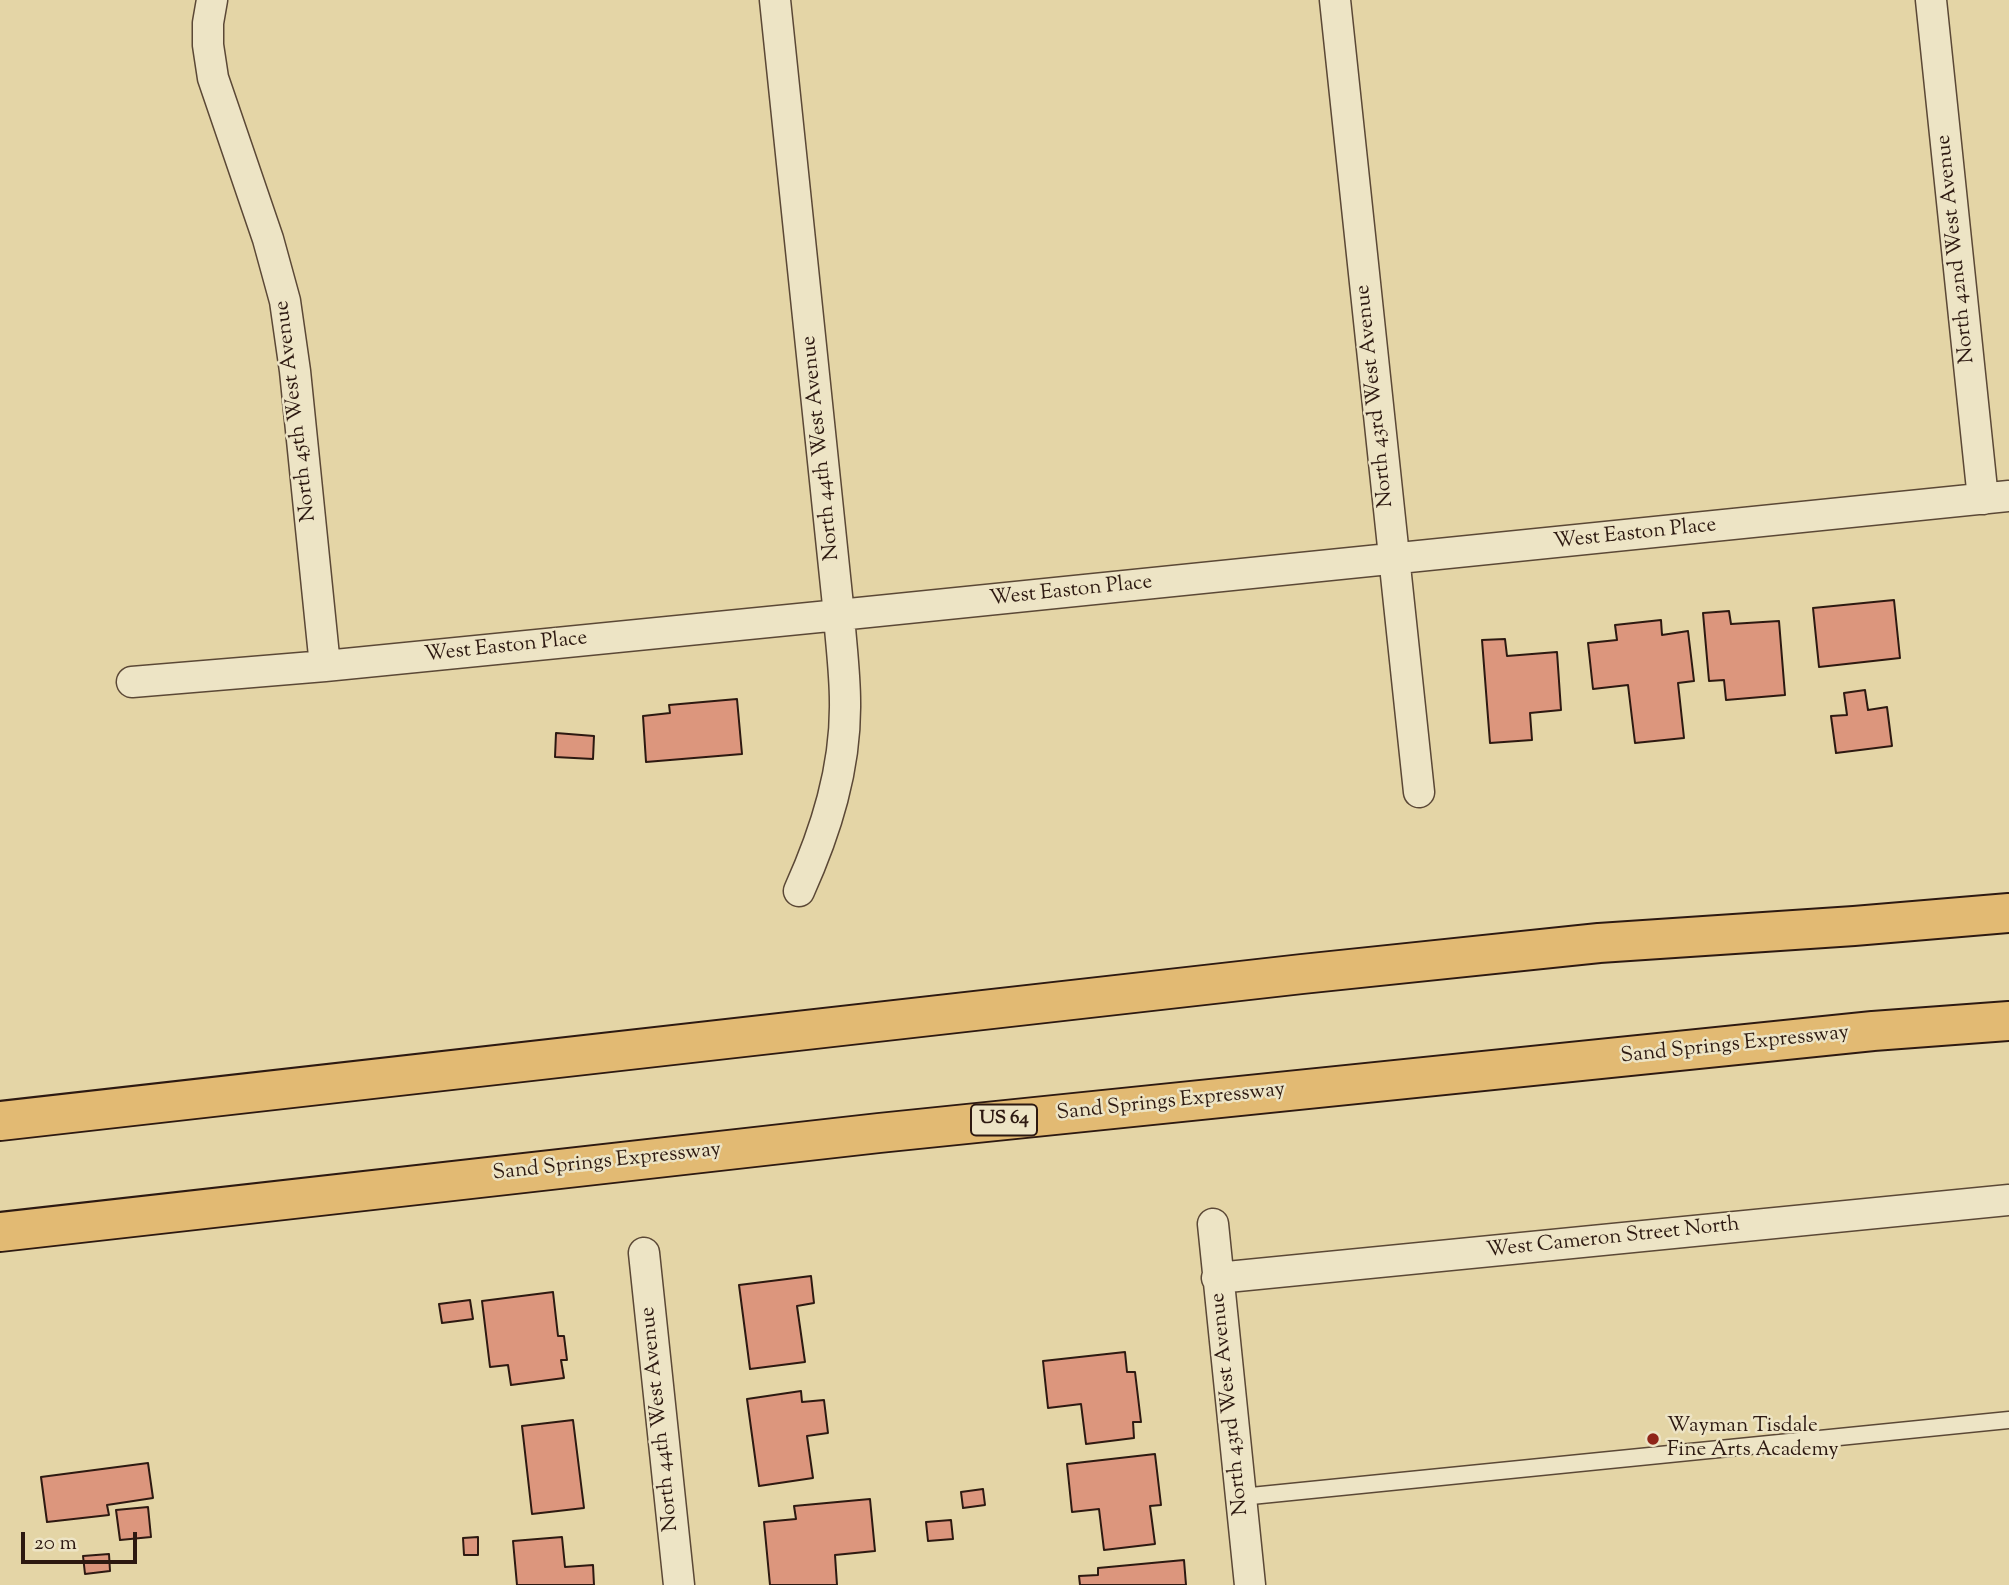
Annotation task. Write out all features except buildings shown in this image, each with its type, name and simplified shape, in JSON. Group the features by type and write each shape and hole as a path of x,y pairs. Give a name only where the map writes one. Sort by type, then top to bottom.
{"highway":[{"path":"0,1121 1599,943 2009,913"},
{"name":"Sand Springs Expressway","path":"0,1232 878,1133 1873,1031 2009,1021"}],"street":[{"name":"North 45th West Avenue","path":"212,0 208,45 213,78 268,239 285,301 295,371 325,666"},
{"name":"North 44th West Avenue","path":"775,0 839,615 845,703 842,745 829,815 799,891"},
{"name":"North 43rd West Avenue","path":"1335,0 1419,792"},
{"name":"North 42nd West Avenue","path":"1931,0 1996,497"},
{"name":"West Easton Place","path":"132,682 325,666 839,615 1996,497"},
{"name":"West Cameron Street North","path":"1217,1278 2009,1200"},
{"name":"North 43rd West Avenue","path":"1213,1224 1250,1585"},
{"name":"North 44th West Avenue","path":"644,1253 679,1585"}],"lane":[{"path":"1241,1497 2009,1420"}],"place":[{"name":"Wayman Tisdale Fine Arts Academy","path":"1653,1439"}]}
